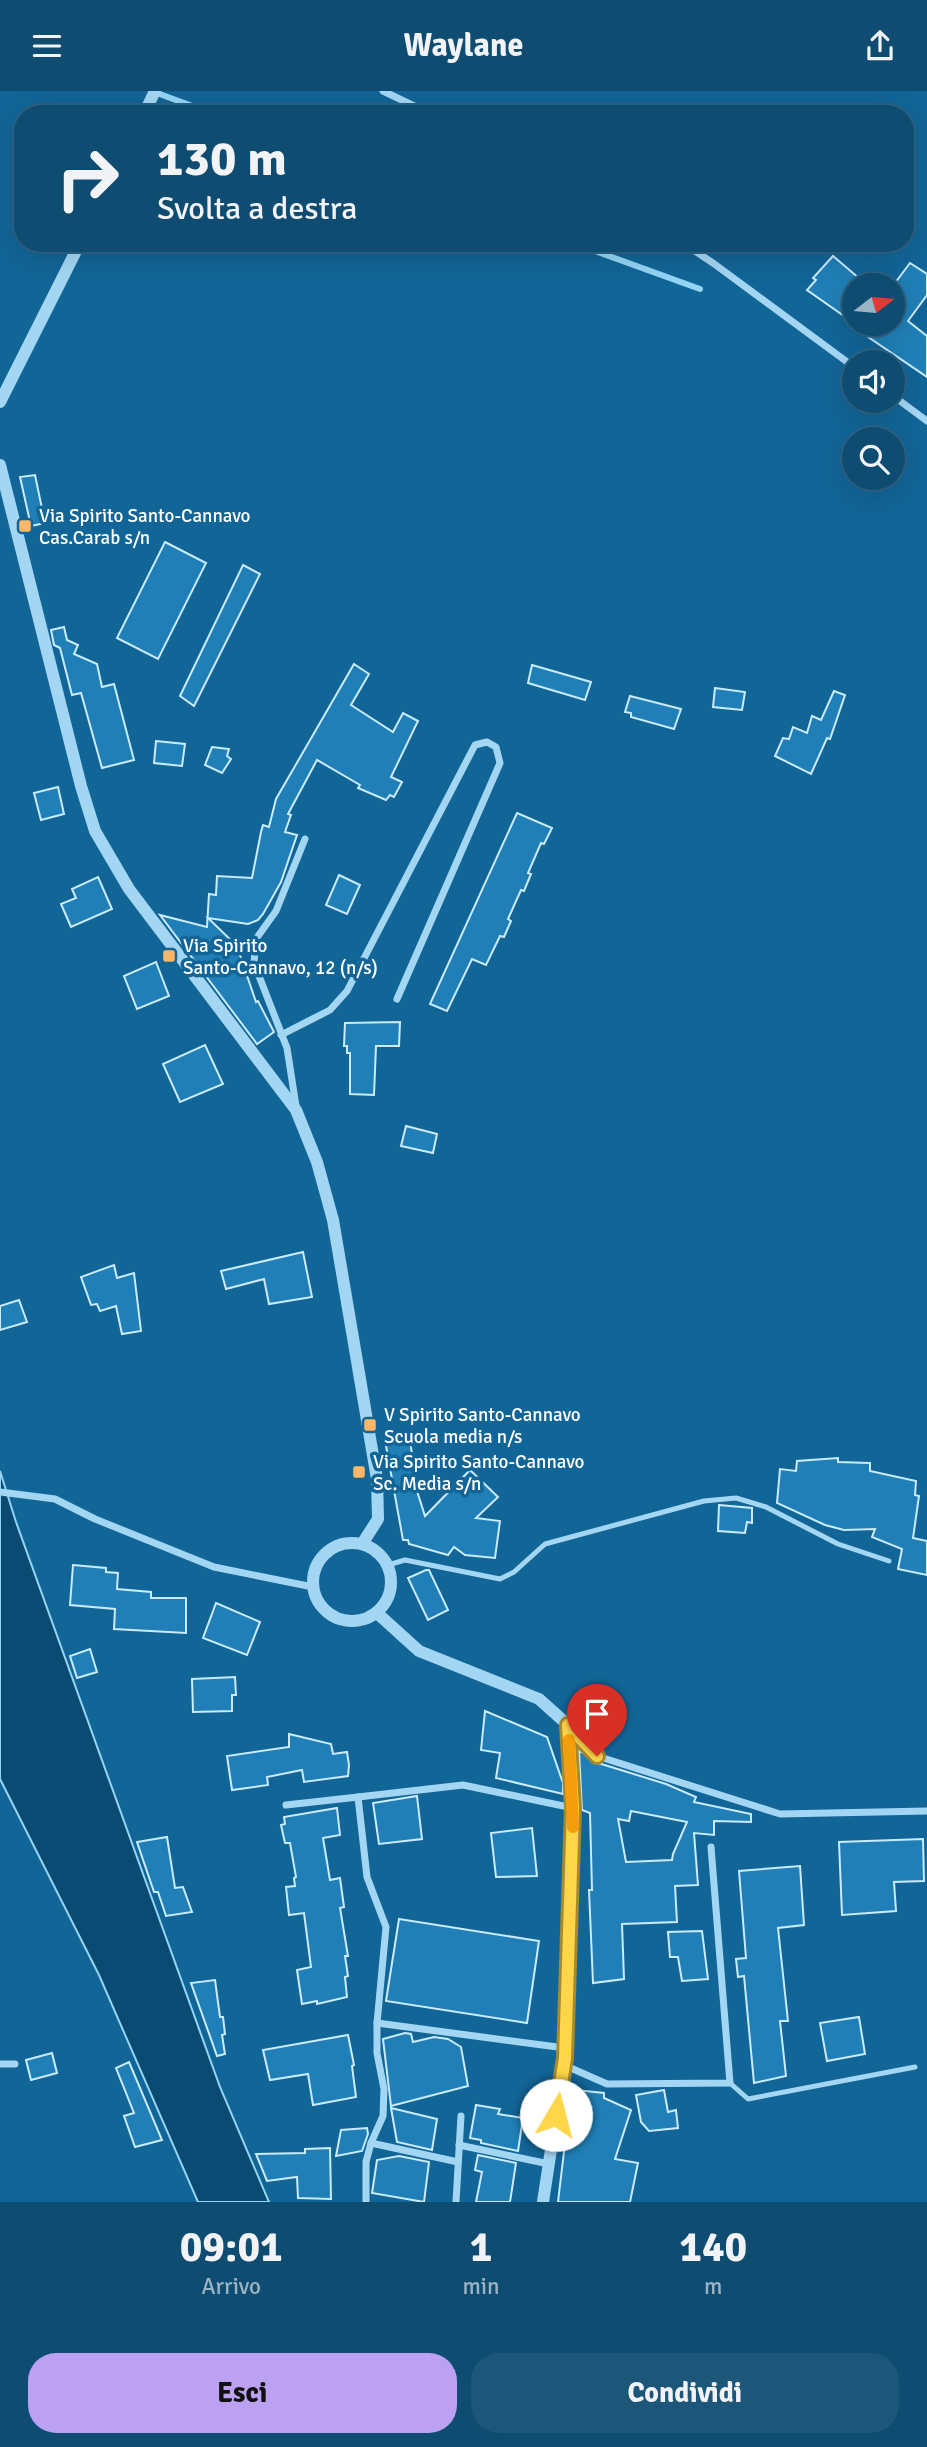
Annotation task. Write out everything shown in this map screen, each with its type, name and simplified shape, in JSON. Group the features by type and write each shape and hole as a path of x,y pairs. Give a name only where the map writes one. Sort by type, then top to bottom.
{"street":[{"path":"383,91 412,105"},
{"path":"0,402 75,252"},
{"path":"695,252 842,358"},
{"path":"905,405 927,421"},
{"path":"0,465 81,786 95,831 152,921 296,1111"},
{"path":"281,1035 330,1010 347,991 475,745 487,742 496,747 500,763 397,999"},
{"path":"305,839 276,911 256,939 254,964 287,1048 296,1111 317,1162 333,1220 377,1479 378,1519 362,1544"},
{"path":"0,1492 55,1499 95,1519 214,1567 313,1587"},
{"path":"343,1543 362,1544 377,1552 388,1565 390,1591 388,1599 377,1613 362,1620 345,1621 330,1615 318,1602 313,1587 315,1568 326,1552 343,1543"},
{"path":"377,1613 419,1651 539,1699 597,1756 780,1814 927,1811"},
{"path":"543,2202 565,2048 573,1808 568,1725"},
{"path":"286,1805 463,1785 573,1808"},
{"path":"358,1797 367,1877 386,1927 377,2023 377,2053 384,2089 383,2116 366,2162 366,2202"},
{"path":"564,2065 607,2084 730,2083 711,1847"},
{"path":"377,2023 565,2048"},
{"path":"0,2064 15,2064"},
{"path":"456,2202 461,2116"},
{"path":"372,2143 458,2162"},
{"path":"459,2145 549,2164"}],"lane":[{"path":"388,1565 405,1560 500,1579 514,1572 545,1544 704,1501 736,1498 766,1507 838,1544 889,1561"},
{"path":"730,2083 748,2099 915,2067"}],"water":[{"path":"0,1471 220,2087 269,2202 198,2202 99,1975 0,1779"}],"building":[{"path":"833,256 853,273 842,273 842,315 807,290 816,280 813,278"},
{"path":"910,263 927,274 927,295 908,321 927,336 927,377 905,362 905,350 887,350 867,336 905,336 905,273 902,273"},
{"path":"35,475 45,523 31,526 20,477"},
{"path":"165,542 206,563 158,659 117,638"},
{"path":"243,565 260,574 194,706 180,696"},
{"path":"64,627 67,640 78,645 74,654 97,664 102,687 114,684 134,760 102,768 81,693 72,695 60,648 54,645 51,630"},
{"path":"354,664 369,674 351,705 393,732 403,713 418,721 391,777 402,782 394,797 390,795 386,800 358,788 360,785 317,760 288,814 291,815 285,832 297,835 281,882 263,914 258,920 248,924 208,918 237,946 256,1002 258,1001 274,1032 257,1044 160,915 207,927 209,894 216,895 217,876 252,878 263,825 269,827 276,799"},
{"path":"532,665 591,682 585,700 528,683"},
{"path":"715,688 745,692 742,710 713,707"},
{"path":"834,691 845,695 830,739 827,738 811,774 775,756 783,738 789,739 793,727 807,733 812,716 821,720"},
{"path":"630,696 681,709 674,729 631,717 631,713 625,712"},
{"path":"156,741 185,744 182,766 154,763"},
{"path":"212,747 229,749 227,756 231,759 222,773 205,765"},
{"path":"58,787 64,814 41,820 34,793"},
{"path":"517,813 552,828 544,844 541,843 528,873 531,874 524,891 521,890 508,919 511,921 504,937 500,936 486,965 472,959 447,1011 430,1004"},
{"path":"339,875 360,885 347,914 326,905"},
{"path":"98,877 112,909 71,927 61,904 76,898 72,889"},
{"path":"156,962 169,996 137,1009 124,976"},
{"path":"400,1022 399,1046 376,1046 374,1095 350,1094 350,1053 347,1053 347,1046 344,1046 345,1023"},
{"path":"205,1045 223,1084 180,1102 163,1064"},
{"path":"406,1126 437,1134 433,1153 401,1146"},
{"path":"303,1252 312,1297 269,1304 264,1279 226,1289 221,1271"},
{"path":"114,1265 117,1278 134,1273 141,1331 122,1334 116,1306 100,1311 97,1304 91,1305 81,1277"},
{"path":"19,1300 27,1322 0,1330 0,1306"},
{"path":"410,1440 417,1491 425,1516 470,1470 498,1497 476,1518 500,1521 495,1558 465,1555 454,1547 448,1555 403,1540 386,1446"},
{"path":"838,1458 838,1462 870,1463 870,1471 916,1481 915,1495 919,1496 913,1538 927,1541 927,1575 898,1569 902,1549 872,1537 875,1529 844,1530 825,1525 777,1503 780,1469 796,1471 797,1461"},
{"path":"719,1505 752,1508 752,1523 747,1522 745,1533 718,1531"},
{"path":"73,1565 106,1568 106,1572 118,1573 117,1589 151,1592 151,1598 186,1598 186,1633 114,1629 115,1609 70,1605"},
{"path":"429,1570 448,1610 428,1620 408,1578"},
{"path":"216,1603 260,1622 247,1655 203,1638"},
{"path":"90,1649 97,1672 77,1678 70,1656"},
{"path":"235,1677 236,1695 232,1695 232,1711 193,1712 192,1679"},
{"path":"485,1711 547,1737 563,1783 563,1794 496,1778 500,1753 481,1750"},
{"path":"289,1734 331,1744 333,1754 347,1752 348,1776 304,1782 302,1770 267,1777 268,1785 232,1790 227,1756 289,1747"},
{"path":"579,1751 595,1762 666,1784 696,1797 694,1802 751,1814 751,1822 714,1821 714,1835 694,1833 698,1885 675,1886 677,1922 622,1924 624,1979 593,1983 589,1890 592,1890 590,1813 582,1810","holes":["631,1811 687,1822 672,1860 626,1862 618,1819 629,1821"]},
{"path":"417,1796 422,1839 379,1844 373,1803"},
{"path":"337,1808 340,1835 323,1838 330,1880 340,1878 344,1907 340,1908 348,1956 345,1956 347,1997 317,2004 317,2001 302,2004 297,1970 311,1967 304,1913 289,1915 286,1887 295,1886 296,1877 290,1843 285,1843 281,1825 285,1824 284,1817"},
{"path":"532,1828 537,1876 496,1877 491,1833"},
{"path":"167,1837 175,1888 183,1887 192,1912 166,1916 158,1892 154,1892 137,1842"},
{"path":"923,1839 924,1881 894,1882 896,1911 842,1915 839,1842"},
{"path":"800,1866 804,1925 778,1928 788,2021 780,2021 786,2076 754,2083 744,1976 738,1977 736,1959 746,1958 739,1871"},
{"path":"399,1919 539,1941 527,2023 386,2001"},
{"path":"702,1931 708,1979 682,1981 678,1957 670,1957 668,1932"},
{"path":"215,1980 225,2034 222,2035 225,2054 217,2056 191,1983"},
{"path":"859,2017 865,2054 827,2061 820,2023"},
{"path":"411,2034 413,2042 434,2037 448,2039 461,2047 468,2086 391,2106 383,2039"},
{"path":"348,2035 354,2065 356,2097 313,2105 308,2074 270,2080 263,2050"},
{"path":"52,2053 57,2073 31,2080 26,2060"},
{"path":"129,2062 162,2140 135,2147 124,2116 134,2113 116,2068"},
{"path":"575,2090 604,2093 604,2098 631,2110 615,2159 638,2163 630,2202 558,2202 568,2118 572,2118"},
{"path":"664,2090 668,2112 676,2110 678,2128 649,2131 641,2122 636,2095"},
{"path":"476,2105 500,2109 498,2114 523,2118 518,2151 470,2138"},
{"path":"391,2108 437,2119 432,2150 397,2142"},
{"path":"367,2128 368,2134 362,2151 336,2156 341,2130"},
{"path":"330,2148 331,2199 298,2198 297,2177 267,2181 256,2154 305,2153 305,2149"},
{"path":"478,2155 516,2163 510,2202 476,2202 482,2172 475,2170"},
{"path":"399,2156 429,2162 424,2202 372,2193 377,2160"}],"waterway":[{"path":"154,92 189,105"},
{"path":"598,252 700,289"}],"slow traffic":[{"path":"569,1740 573,1827"}],"place":[{"name":"Via Spirito Santo-Cannavo Cas.Carab s/n","path":"25,526"},
{"name":"Via Spirito Santo-Cannavo, 12 (n/s)","path":"169,956"},
{"name":"V Spirito Santo-Cannavo Scuola media n/s","path":"370,1425"},
{"name":"Via Spirito Santo-Cannavo Sc. Media s/n","path":"359,1472"}],"route":[{"path":"556,2115 565,2058 573,1808 568,1725 597,1756"}]}
